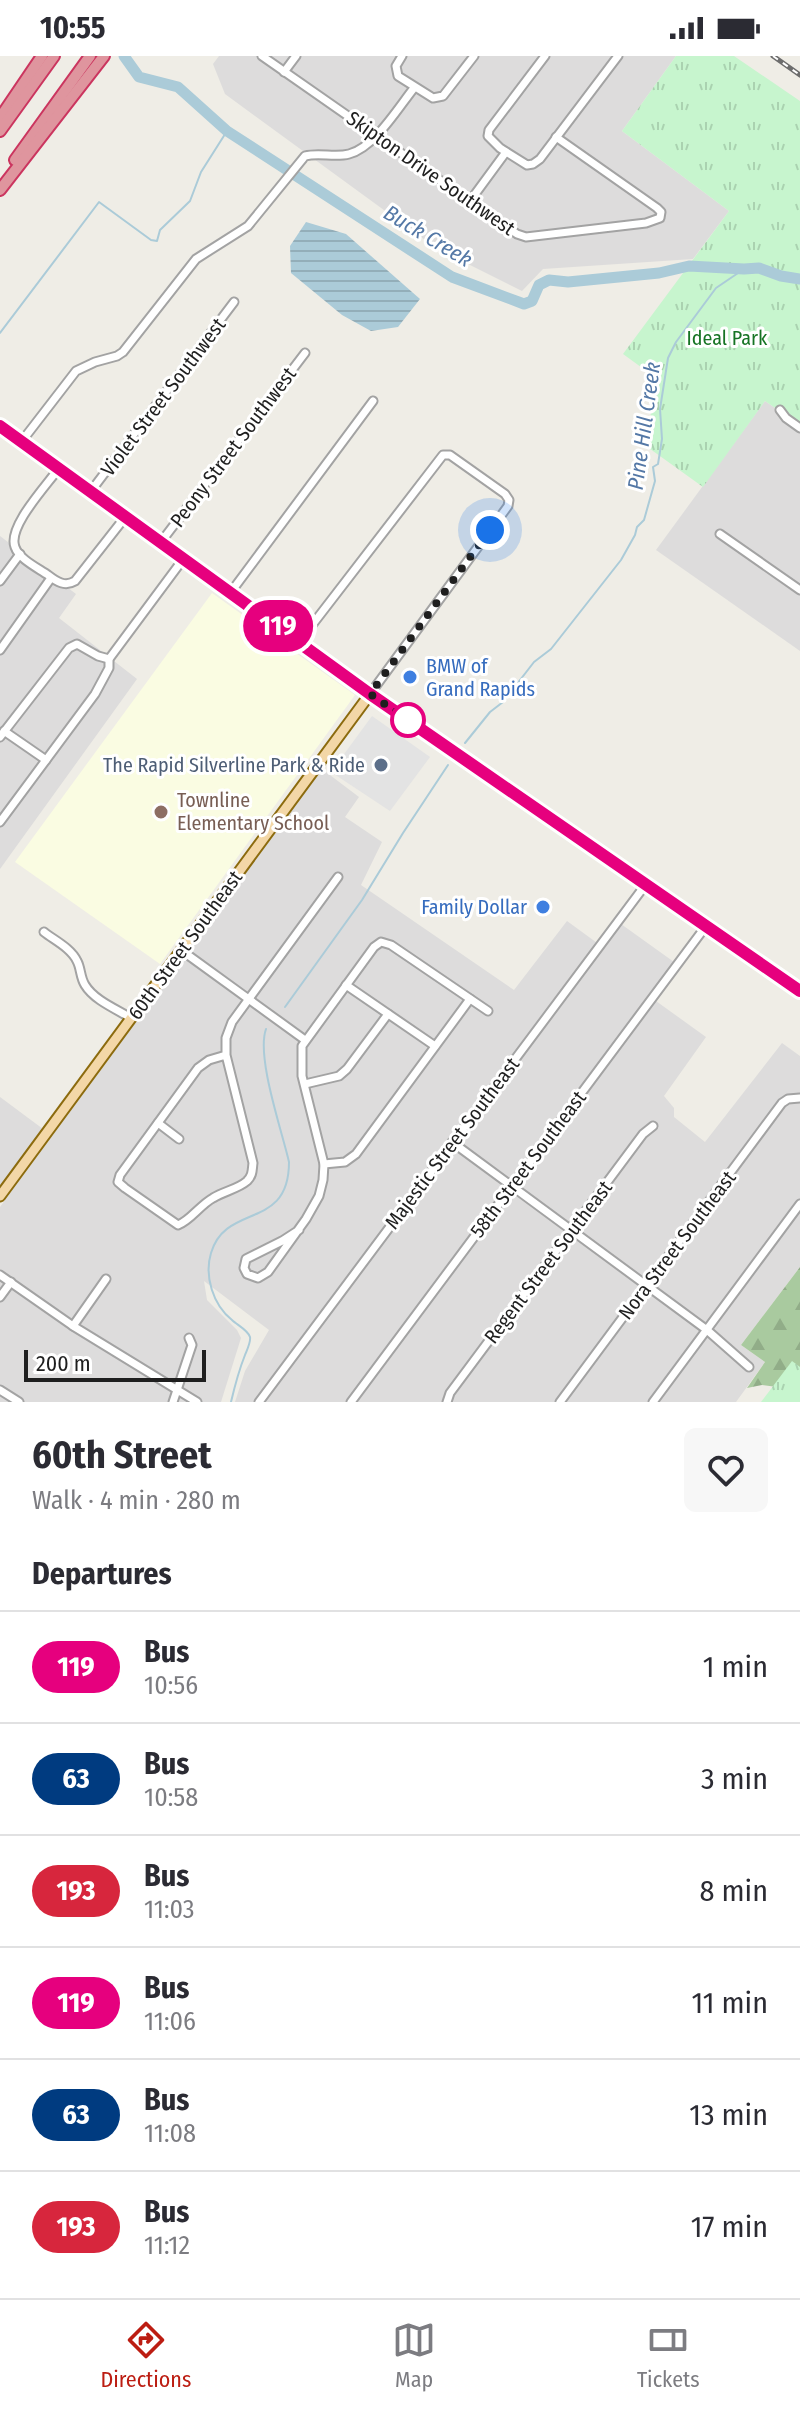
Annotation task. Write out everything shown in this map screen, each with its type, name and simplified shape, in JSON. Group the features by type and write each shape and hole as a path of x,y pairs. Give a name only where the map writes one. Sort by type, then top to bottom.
{"highway":[{"path":"0,131 42,56"},
{"path":"0,118 54,56"},
{"path":"0,190 90,56"},
{"path":"0,181 104,56"}],"main road":[{"path":"0,426 370,694 800,991"},
{"name":"60th Street Southeast","path":"0,1196 370,694"}],"street":[{"name":"Skipton Drive Southwest","path":"262,56 517,234 526,237 646,223 656,221 662,214 556,137"},
{"path":"284,72 296,56"},
{"path":"402,56 395,72 414,88 433,98 443,96 474,56"},
{"path":"545,56 489,130 488,136 527,165 533,164 556,137 618,56"},
{"path":"22,441 76,371 123,352 196,259 248,226 299,162 311,155 351,154 360,150 377,135 414,88"},
{"path":"470,201 506,152"},
{"name":"Violet Street Southwest","path":"91,491 234,302"},
{"name":"Peony Street Southwest","path":"161,542 305,353"},
{"path":"231,592 373,401"},
{"path":"780,410 800,428"},
{"path":"299,642 440,457 450,455 505,494 509,500 508,506 370,694"},
{"path":"59,468 15,530 14,543 20,554 51,578 62,583 75,581 126,516"},
{"path":"720,534 800,590"},
{"path":"0,581 20,554"},
{"path":"0,822 104,680 109,659 184,558"},
{"path":"0,650 51,578"},
{"path":"46,760 2,734 69,648 77,644 109,659"},
{"path":"226,1055 209,1060 198,1068 118,1182 178,1225 206,1202 245,1183 252,1176 253,1163 226,1055 226,1038 230,1026 338,877"},
{"name":"Majestic Street Southeast","path":"259,1402 646,884"},
{"name":"58th Street Southeast","path":"351,1402 706,926"},
{"path":"44,932 74,956 85,985 95,996 131,1018"},
{"path":"299,1230 246,1259 244,1268 247,1274 254,1278 262,1277 299,1230 319,1196 324,1164 301,1065 302,1046 374,947 381,942 391,945 488,1011"},
{"path":"181,950 305,1040"},
{"path":"346,985 435,1046"},
{"path":"324,1164 345,1162 356,1154 470,999"},
{"path":"305,1084 339,1076 388,1014"},
{"name":"Nora Street Southeast","path":"560,1402 782,1103 800,1098"},
{"path":"158,1123 179,1139"},
{"name":"Regent Street Southeast","path":"447,1402 450,1393 571,1230 643,1134 653,1126"},
{"path":"452,1142 707,1330 749,1367"},
{"path":"653,1402 800,1204"},
{"path":"0,1275 73,1326 197,1402"},
{"path":"73,1326 106,1279"},
{"path":"0,1297 11,1282"},
{"path":"173,1402 192,1345 189,1338"},
{"path":"0,1390 19,1402"}],"shaded area":[{"path":"219,56 676,56 622,131 729,211 693,259 543,269 522,291 436,248 225,94 213,64"},
{"path":"765,401 800,425 800,651 656,550"},
{"path":"0,536 76,594 59,618 137,679 0,869"},
{"name":"Townline Elementary School","path":"212,593 355,695 160,964 15,862"},
{"name":"The Rapid Silverline Park & Ride","path":"372,716 430,757 390,811 331,772"},
{"path":"322,769 359,797 345,817 382,842 361,885 514,990 567,921 604,948 621,924 674,962 649,996 706,1037 664,1096 674,1108 674,1117 705,1142 782,1043 800,1056 800,1267 741,1345 765,1362 736,1402 235,1402 245,1371 269,1330 204,1281 207,1300 241,1338 221,1402 0,1402 0,1207"},
{"path":"0,1097 43,1129 0,1188"}],"green space":[{"name":"Ideal Park","path":"676,56 734,56 800,101 800,425 765,401 703,487 646,446 656,378 623,354 729,211 622,131"},
{"path":"800,1267 800,1390 762,1385 747,1388 765,1362 741,1345"},
{"path":"792,1361 800,1367 800,1402 761,1402"}],"water":[{"path":"306,222 346,234 420,299 398,327 371,331 342,315 291,273 290,246"}],"waterway":[{"name":"Buck Creek","path":"124,56 139,77 178,87 227,131 452,277 524,304 532,301 539,285 549,280 568,282 659,273 689,266 759,268 800,279"},
{"path":"0,333 99,202 151,240 157,241 160,230 190,201 201,172 227,131"},
{"name":"Pine Hill Creek","path":"465,743 534,662 551,649 621,560 637,527 644,520 655,481 653,467 658,464 662,439 660,409 668,358 676,342 716,288 744,269"},
{"name":"Pine Hill Creek","path":"285,1007 362,900 448,765"},
{"name":"Pine Hill Creek","path":"231,1402 250,1337 225,1314 215,1298 209,1271 211,1253 219,1237 230,1227 268,1208 279,1198 286,1184 289,1162 267,1075 264,1057 266,1029"}],"railway":[{"path":"773,56 800,75"}],"bus line":[{"name":"119","path":"0,426 370,694 800,991"}],"place":[{"name":"BMW of Grand Rapids","path":"410,677"},
{"name":"The Rapid Silverline Park & Ride","path":"381,765"},
{"name":"Townline Elementary School","path":"161,812"},
{"name":"Family Dollar","path":"543,907"}],"route":[{"path":"408,720 370,694 490,530"}]}
